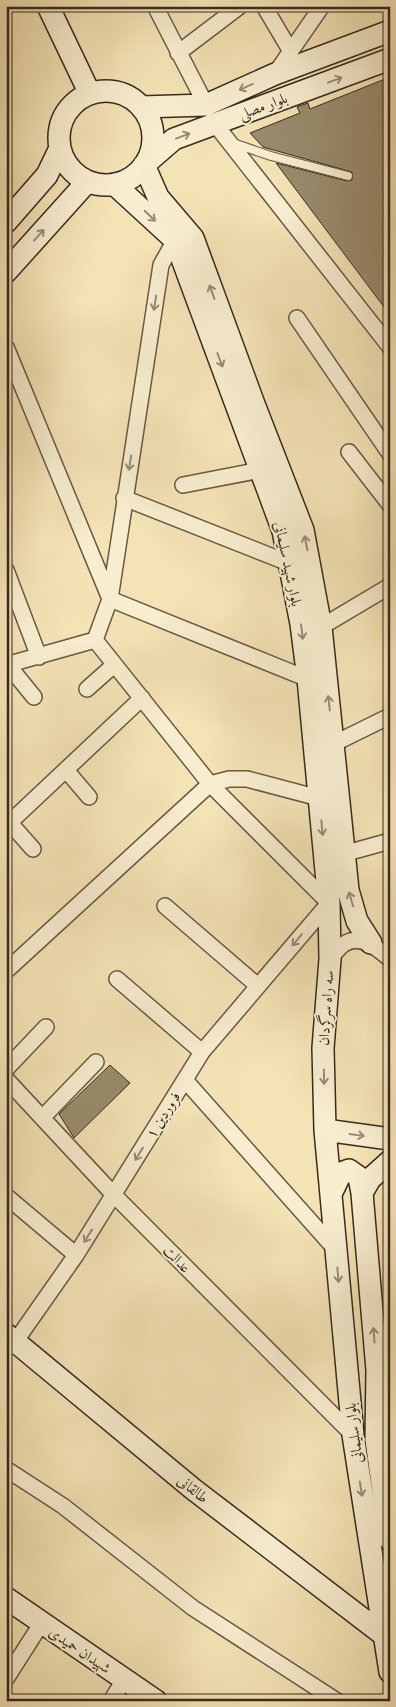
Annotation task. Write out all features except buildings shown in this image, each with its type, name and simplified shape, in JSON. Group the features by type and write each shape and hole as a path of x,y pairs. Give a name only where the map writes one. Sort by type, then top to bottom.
{"main road":[{"path":"48,6 90,94"},
{"name":"بلوار مصلی","path":"141,108 206,105 275,74 390,31"},
{"name":"بلوار مصلی","path":"144,165 174,139 390,59"},
{"path":"104,91 118,93 131,98 141,108 150,121 153,136 151,151 144,165 130,177 114,184 87,182 73,171 60,148 60,127 66,113 77,101 90,94 104,91"},
{"path":"6,222 47,175 60,148"},
{"name":"بلوار شهید سلیمانی","path":"144,165 158,197 193,238 303,530 321,627 348,890 357,920 371,943"},
{"path":"6,272 87,182"},
{"name":"بلوار شهید سلیمانی","path":"114,184 175,240 284,531 291,564 308,679 329,903 330,959"},
{"name":"سه راه سرگردان","path":"330,959 323,1048 325,1130 332,1192"},
{"path":"325,1130 390,1139"},
{"path":"362,1193 370,1179 390,1161"},
{"path":"332,1192 341,1173 349,1170 359,1177 362,1193"},
{"name":"بلوار سلیمانی","path":"332,1192 353,1436 390,1672"},
{"name":"بلوار سلیمانی","path":"362,1193 376,1370 376,1440 390,1540"},
{"name":"طالقانی","path":"11,1338 193,1489 385,1636"},
{"name":"شهیدان حمیدی","path":"6,1598 41,1624 156,1701"}],"street":[{"path":"155,6 206,105"},
{"path":"178,53 240,6"},
{"path":"264,6 290,50"},
{"path":"275,74 322,6"},
{"path":"215,124 388,342"},
{"path":"95,640 110,598 161,265 175,240"},
{"path":"297,318 390,454"},
{"path":"6,347 110,598 308,679"},
{"path":"349,452 390,505"},
{"path":"183,485 261,470"},
{"path":"124,498 291,564"},
{"path":"6,570 39,657"},
{"path":"321,627 390,586"},
{"path":"34,698 7,665 95,640"},
{"path":"95,640 210,784 329,903"},
{"path":"87,688 114,665"},
{"path":"33,849 8,824 142,698"},
{"path":"333,744 390,716"},
{"path":"66,770 90,797"},
{"path":"6,971 210,784 228,779 247,779 319,798"},
{"path":"343,854 390,841"},
{"name":"فروردین ۱","path":"11,1338 76,1255 202,1052 329,903"},
{"path":"165,906 258,986"},
{"name":"سه راه سرگردان","path":"330,959 344,944 355,941 371,943"},
{"path":"371,943 390,959"},
{"path":"117,980 202,1052"},
{"path":"6,1069 46,1028"},
{"path":"43,1118 96,1062"},
{"name":"عدالت","path":"6,1079 114,1194 353,1436"},
{"path":"184,1080 336,1250"},
{"path":"6,1196 76,1255"},
{"path":"6,1469 63,1506 194,1608 337,1701"},
{"path":"6,1679 41,1624"},
{"path":"111,1701 124,1680"}],"lane":[{"path":"229,141 270,156 348,176"}]}
